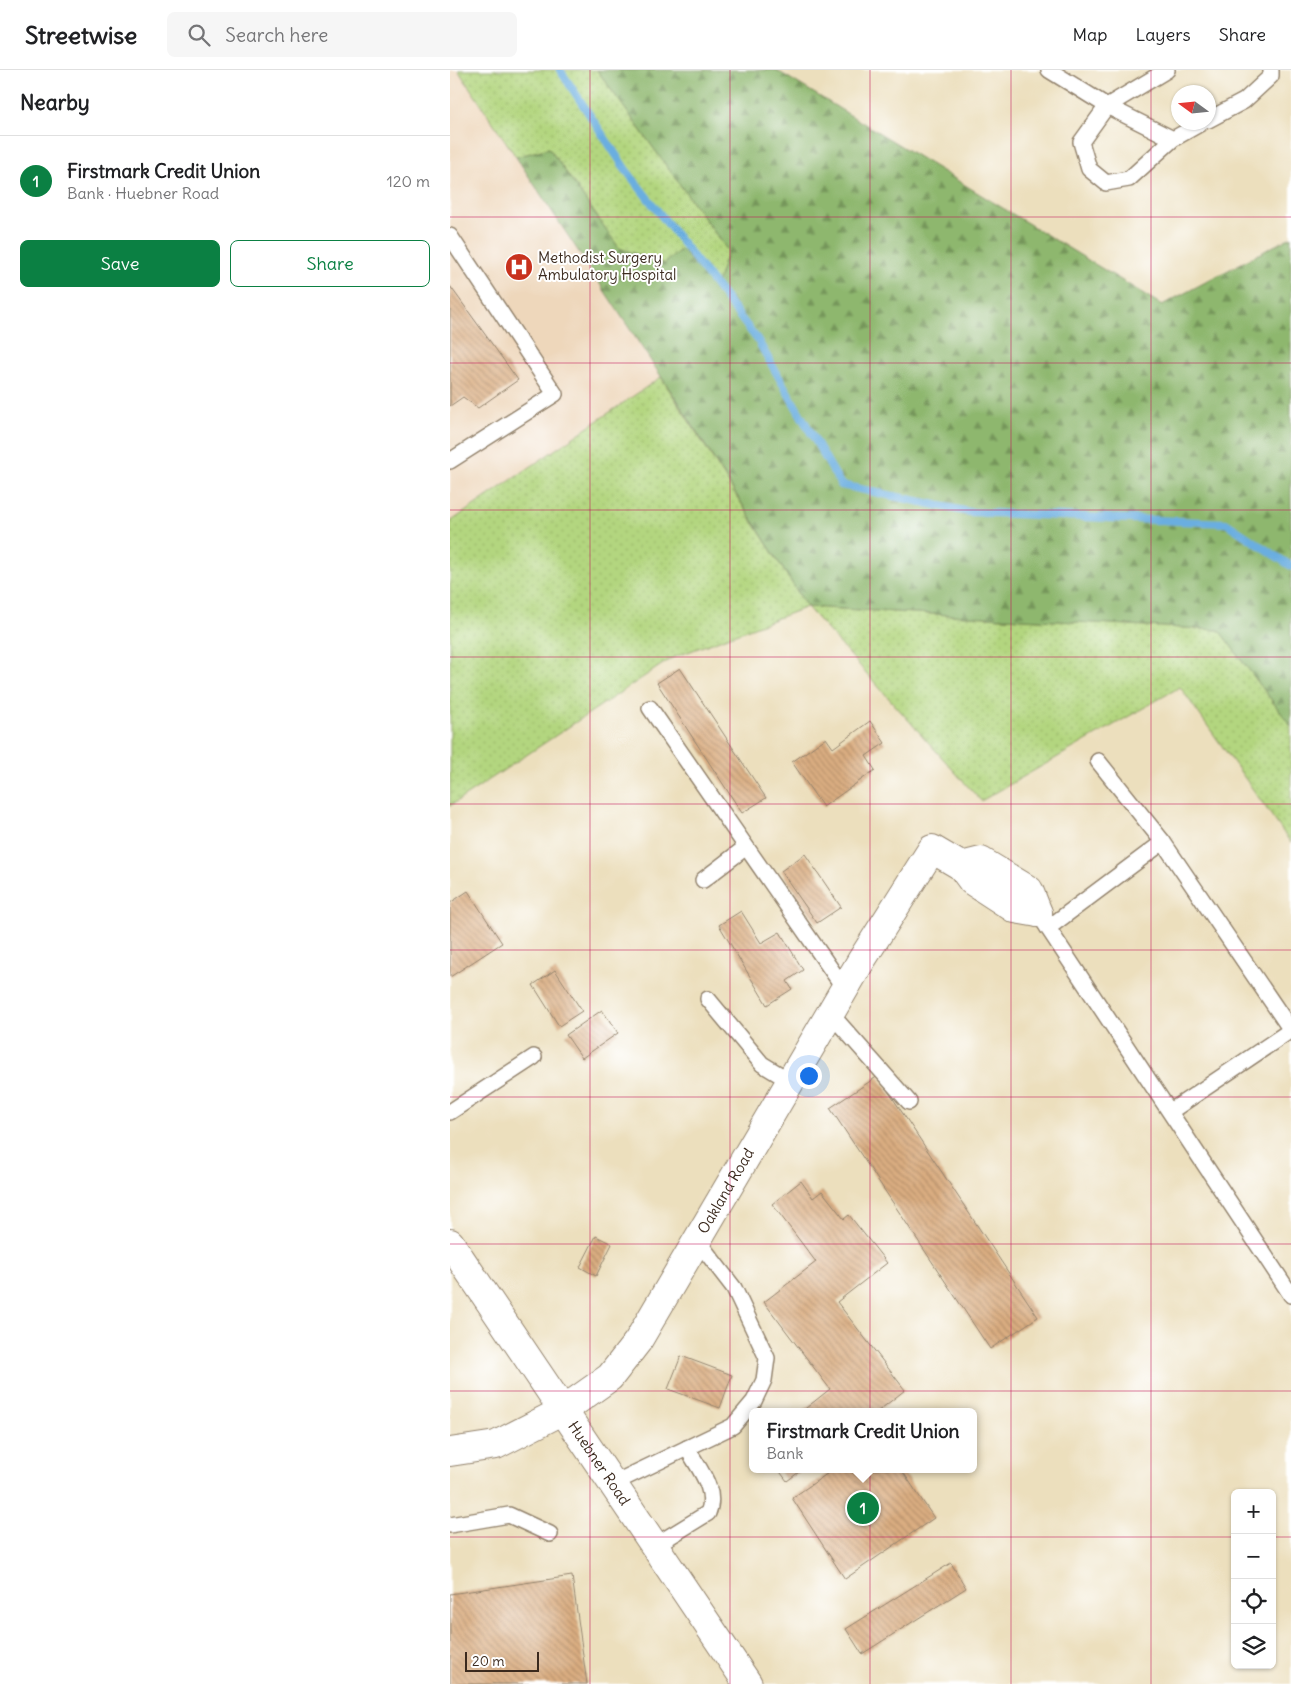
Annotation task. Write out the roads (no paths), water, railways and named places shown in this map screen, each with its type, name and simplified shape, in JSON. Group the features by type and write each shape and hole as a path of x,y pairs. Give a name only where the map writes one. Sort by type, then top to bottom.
{"street":[{"name":"Oakland Road","path":"450,1452 496,1444 562,1411 610,1377 632,1348 844,988 932,849 961,866 981,861 1029,890 1043,921"},
{"name":"Huebner Road","path":"450,1244 748,1684"}],"lane":[{"path":"1167,70 1107,106 1081,142 1089,169 1106,183 1128,179 1173,139 1189,130"},
{"path":"1216,116 1244,101 1271,76 1271,70"},
{"path":"1058,72 1107,106 1173,139"},
{"path":"450,236 555,394 450,461"},
{"path":"650,708 844,988"},
{"path":"1098,761 1163,842 1291,1030 1171,1112"},
{"path":"1163,842 1043,921 1291,1295"},
{"path":"703,880 746,846"},
{"path":"708,999 762,1064 790,1081"},
{"path":"830,1013 909,1102"},
{"path":"450,1112 534,1057"},
{"path":"612,1484 734,1426 754,1400 764,1380 767,1358 734,1288 697,1240"},
{"path":"654,1546 708,1513 711,1507 711,1490 687,1448"},
{"path":"450,1525 509,1515 550,1534"}],"waterway":[{"path":"560,70 626,170 757,339 841,485 969,512 1226,523 1291,566"}],"place":[{"name":"Methodist Surgery Ambulatory Hospital","path":"519,267"},
{"name":"Firstmark Credit Union","path":"863,1508"}]}
